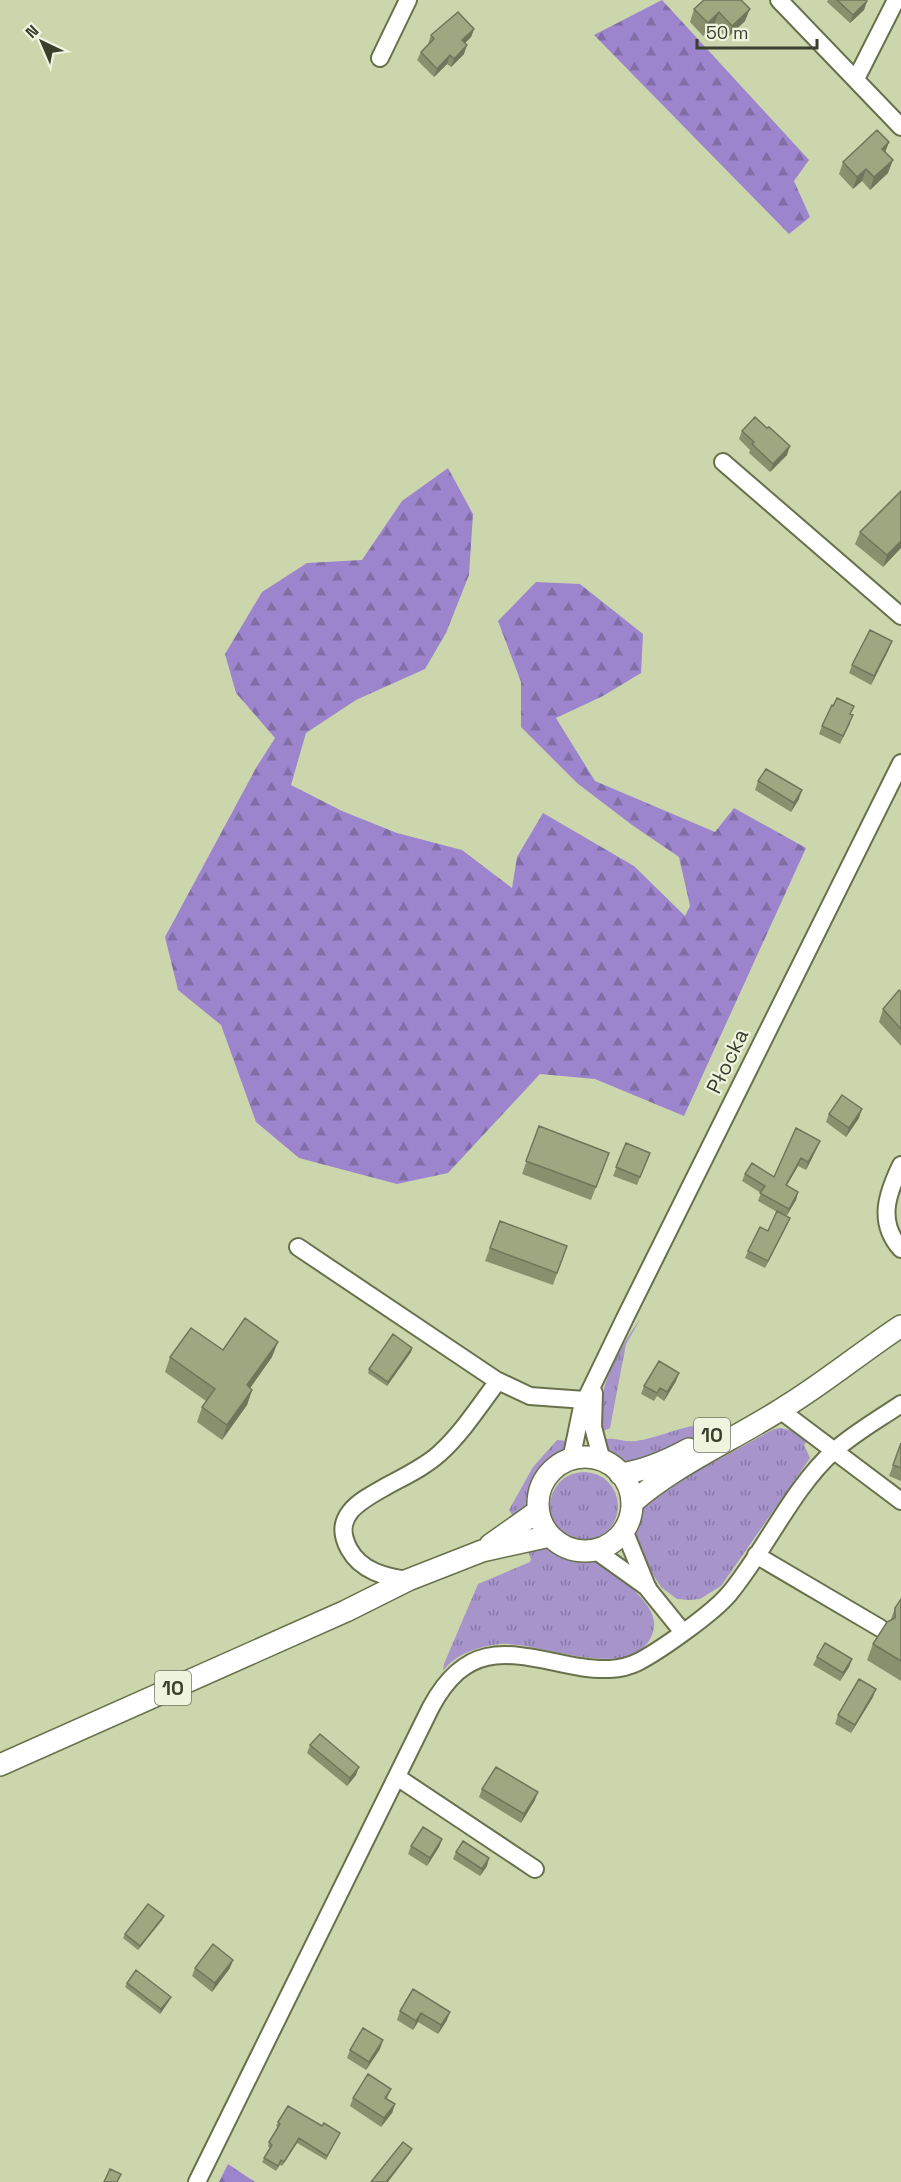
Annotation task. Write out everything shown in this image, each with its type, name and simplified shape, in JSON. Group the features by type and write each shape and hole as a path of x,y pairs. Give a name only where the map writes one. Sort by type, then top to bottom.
{"main road":[{"name":"10","path":"632,1503 669,1475 806,1394 857,1355 901,1326"},
{"name":"10","path":"620,1474 634,1472 677,1455 798,1383 857,1355"},
{"path":"583,1458 602,1461 620,1474 627,1485 632,1503 630,1518 624,1530 608,1545 595,1550 574,1550 561,1545 550,1536 543,1527 538,1511 539,1495 545,1480 556,1467 571,1460 583,1458"},
{"name":"10","path":"482,1551 538,1511"},
{"name":"10","path":"0,1765 346,1611 408,1580 482,1551 550,1536"}],"street":[{"path":"380,58 408,0"},
{"path":"779,0 901,127"},
{"path":"856,79 896,0"},
{"path":"723,462 901,616"},
{"name":"Płocka","path":"571,1460 578,1421 585,1400 901,763"},
{"path":"901,1165 886,1204 891,1238 901,1249"},
{"path":"298,1247 498,1381 530,1396 585,1400"},
{"name":"Płocka","path":"596,1380 592,1421 594,1437 602,1461"},
{"path":"408,1580 392,1578 357,1563 348,1547 344,1532 345,1520 352,1507 366,1496 439,1453 498,1381"},
{"path":"197,2182 438,1694 453,1674 470,1662 492,1656 518,1655 585,1668 618,1668 646,1658 722,1601 803,1488 834,1451 901,1404"},
{"path":"780,1410 901,1501"},
{"path":"624,1530 631,1552 648,1589 682,1631"},
{"path":"595,1550 648,1589"},
{"path":"756,1555 880,1628"},
{"path":"397,1777 535,1869"}],"green space":[{"path":"662,0 809,160 794,181 810,217 789,234 594,35"},
{"path":"448,468 473,514 469,575 446,633 425,669 356,700 306,733 291,785 342,811 397,833 462,850 512,888 517,857 543,813 634,866 685,916 690,906 679,857 577,783 521,727 521,682 498,621 536,582 580,584 643,634 641,673 603,696 556,718 595,781 715,832 734,808 806,848 684,1116 595,1079 540,1074 448,1173 397,1184 299,1158 256,1122 221,1025 178,990 165,937 256,768 275,738 236,693 225,654 262,592 307,563 362,560 402,501"},
{"path":"641,1318 626,1344 610,1428 601,1432 601,1403 607,1379 623,1346"},
{"path":"692,1426 699,1430 700,1436 674,1451 624,1464 609,1455 603,1440 636,1441"},
{"path":"774,1429 793,1431 807,1441 804,1445 810,1458 721,1586 700,1599 677,1599 661,1587 641,1555 635,1539 643,1504 690,1470 710,1464"},
{"path":"557,1440 569,1441 565,1445 566,1448 539,1476 527,1507 515,1519 509,1510 533,1467"},
{"path":"584,1472 597,1475 608,1482 615,1493 618,1506 615,1519 608,1530 597,1537 584,1540 571,1537 560,1530 553,1519 550,1506 553,1493 560,1482 571,1475"},
{"path":"544,1547 571,1559 601,1562 625,1581 643,1600 652,1614 654,1630 650,1639 638,1651 622,1658 602,1659 516,1645 492,1645 461,1656 443,1671 478,1584 530,1562 527,1548"},
{"path":"228,2164 255,2182 219,2182"}],"building":[{"path":"704,0 741,0 750,9 732,26 719,12 708,23 694,9"},
{"path":"837,0 866,0 867,1 853,15"},
{"path":"458,12 474,29 462,40 467,45 454,59 450,55 437,69 421,52 434,39 431,35"},
{"path":"877,130 889,142 882,149 893,160 874,177 866,169 857,177 843,162"},
{"path":"755,417 790,446 773,464 742,431"},
{"path":"901,491 901,541 887,555 860,532"},
{"path":"870,630 892,641 874,676 852,665"},
{"path":"837,698 854,706 850,714 853,715 843,736 822,726"},
{"path":"766,769 802,790 794,803 758,781"},
{"path":"899,990 901,992 901,1029 883,1009"},
{"path":"842,1095 862,1109 849,1128 829,1114"},
{"path":"539,1126 609,1153 596,1187 526,1161"},
{"path":"796,1128 820,1141 808,1162 801,1158 786,1185 798,1192 789,1209 760,1193 765,1186 745,1174 752,1163 774,1177"},
{"path":"626,1143 650,1153 640,1177 616,1167"},
{"path":"777,1211 790,1218 768,1261 748,1251 760,1227 768,1231"},
{"path":"500,1221 567,1246 557,1273 490,1248"},
{"path":"245,1318 278,1342 247,1385 252,1390 227,1425 202,1407 215,1389 170,1357 191,1328 223,1350"},
{"path":"393,1334 412,1348 388,1382 369,1369"},
{"path":"659,1361 679,1373 667,1392 660,1388 657,1393 644,1386"},
{"path":"901,1443 901,1468 893,1465"},
{"path":"901,1599 901,1661 873,1644 887,1622 895,1618 895,1608"},
{"path":"825,1643 852,1659 843,1673 817,1657"},
{"path":"859,1679 876,1689 855,1725 838,1715"},
{"path":"320,1734 359,1767 350,1778 310,1745"},
{"path":"496,1767 538,1792 524,1814 482,1789"},
{"path":"423,1827 442,1839 430,1858 411,1846"},
{"path":"463,1841 489,1858 482,1869 456,1852"},
{"path":"148,1904 164,1916 140,1946 125,1934"},
{"path":"213,1944 233,1960 215,1983 195,1968"},
{"path":"136,1970 171,1997 161,2009 127,1983"},
{"path":"413,1989 450,2012 441,2025 421,2013 416,2021 400,2011"},
{"path":"363,2028 383,2040 369,2062 350,2050"},
{"path":"368,2074 391,2089 385,2098 395,2104 384,2118 353,2098"},
{"path":"288,2106 322,2126 324,2123 340,2133 327,2156 299,2138 284,2162 281,2160 278,2166 264,2158 272,2145 269,2142 280,2124 278,2122"},
{"path":"403,2142 412,2149 386,2182 371,2182"},
{"path":"110,2169 121,2174 117,2182 104,2182"}]}
